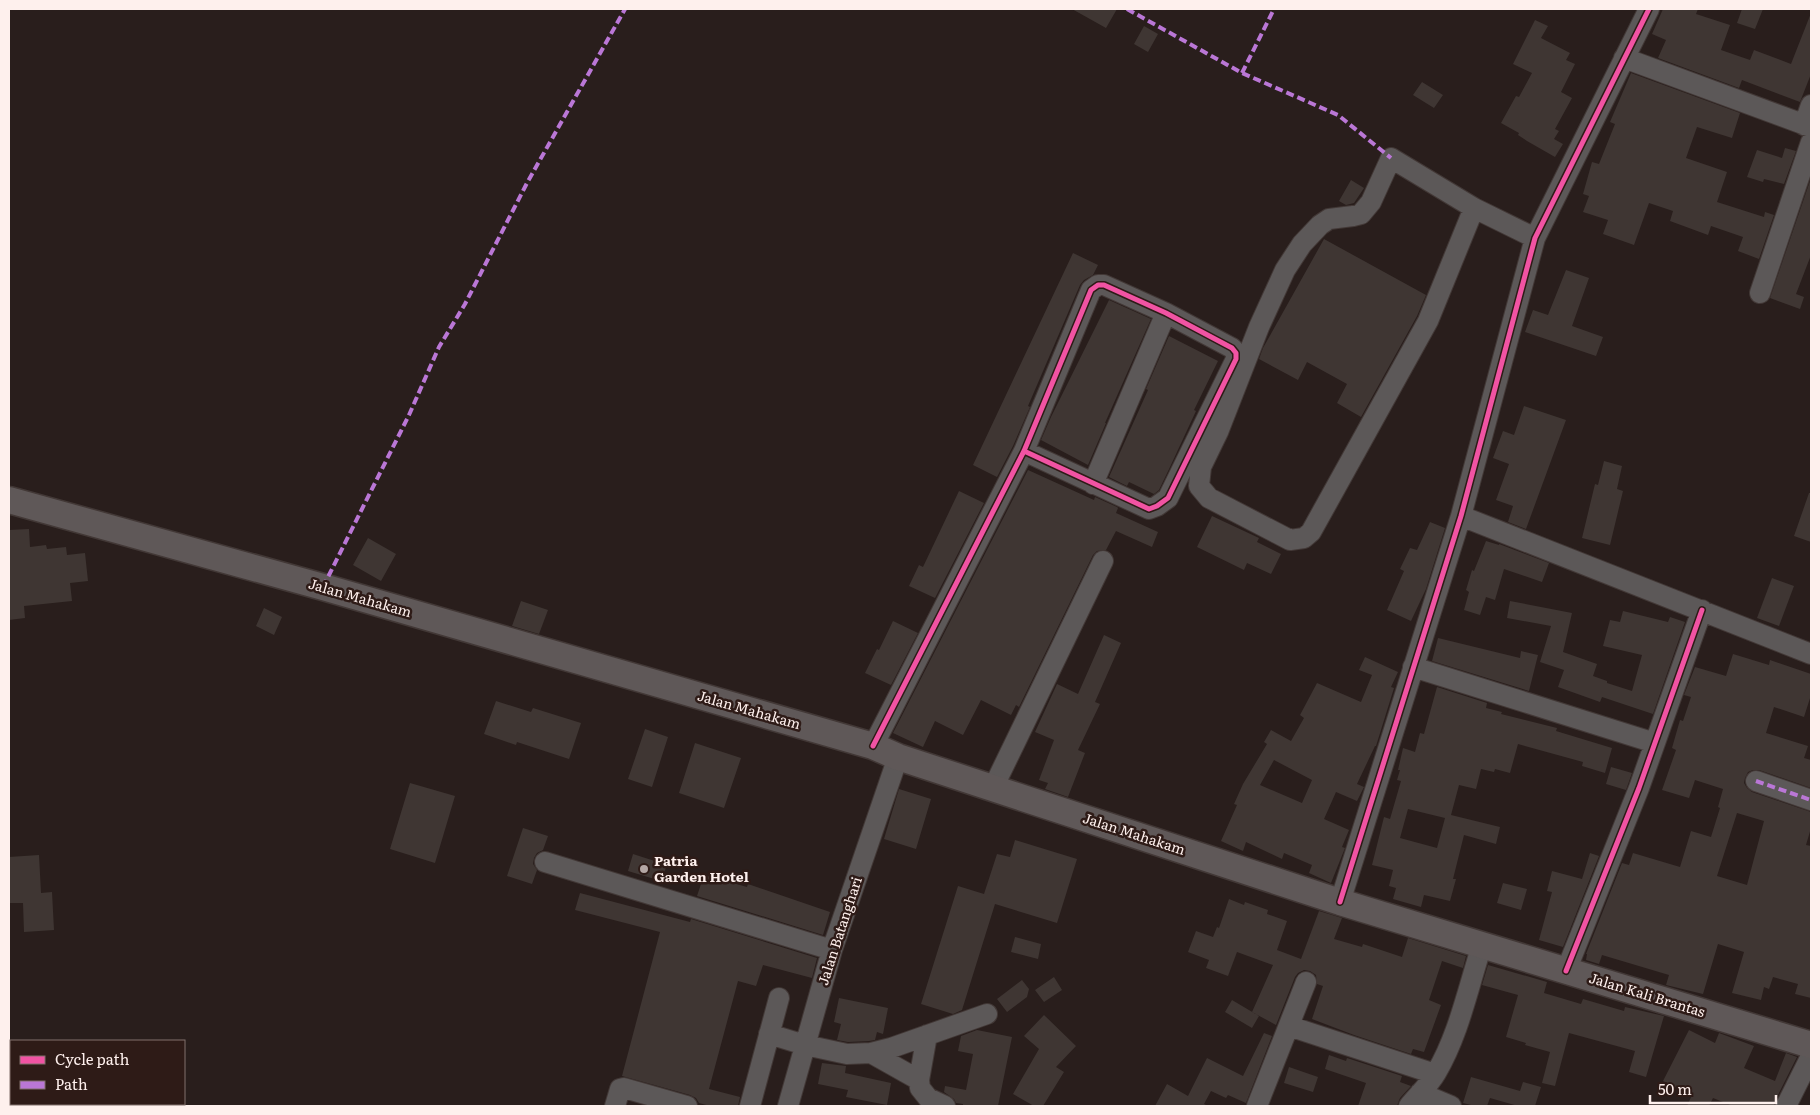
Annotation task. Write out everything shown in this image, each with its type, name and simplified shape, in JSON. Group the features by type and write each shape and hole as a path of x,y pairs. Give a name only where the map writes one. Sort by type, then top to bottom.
{"main road":[{"name":"Jalan Mahakam","path":"9,500 323,587 873,746 898,757 1340,902 1482,946"},
{"name":"Jalan Kali Brantas","path":"1482,946 1811,1045"}],"street":[{"path":"1340,902 1461,516 1535,238 1649,9"},
{"path":"1624,58 1809,131"},
{"path":"1760,293 1809,131 1811,105"},
{"path":"1474,208 1428,321 1311,532 1304,538 1290,540 1209,498 1200,486 1201,467 1218,432 1259,327 1285,270 1302,244 1320,225 1329,219 1361,214 1371,202 1391,158 1474,208 1535,238"},
{"path":"873,746 1024,451 1091,290 1098,285 1104,285 1166,313 1232,348 1236,353 1236,359 1168,498 1157,506 1149,509 1024,451"},
{"path":"1093,484 1166,313"},
{"path":"1461,516 1811,654"},
{"path":"993,788 1103,561"},
{"path":"1566,971 1639,788 1702,610"},
{"path":"1413,667 1655,743"},
{"name":"Jalan Batanghari","path":"788,1106 832,950 898,757"},
{"path":"1756,781 1811,800"},
{"path":"545,862 832,950"},
{"path":"1451,1106 1415,1099 1435,1074 1453,1036 1482,946"},
{"path":"1257,1106 1306,982"},
{"path":"750,1106 779,998"},
{"path":"769,1034 805,1045 847,1054 870,1052 891,1048 987,1014"},
{"path":"1289,1026 1435,1074"},
{"path":"927,1035 919,1080 920,1088 928,1098 945,1106"},
{"path":"870,1052 919,1080"},
{"path":"1786,1106 1811,1056"},
{"path":"615,1106 620,1089 624,1088 687,1106"}],"building":[{"path":"1072,9 1117,9 1106,28"},
{"path":"1663,9 1698,9 1696,14 1730,25 1721,50 1750,60 1754,50 1791,64 1811,13 1811,74 1800,102 1742,80 1739,88 1658,58 1666,40 1652,34"},
{"path":"1742,9 1763,9 1755,29 1737,23"},
{"path":"1535,20 1548,26 1541,38 1570,53 1566,60 1575,64 1561,92 1572,98 1555,129 1559,131 1554,139 1563,144 1555,157 1501,123 1516,96 1519,97 1532,73 1513,64"},
{"path":"1144,26 1158,34 1148,52 1134,44"},
{"path":"1631,73 1740,113 1732,138 1697,127 1686,158 1727,172 1717,202 1764,217 1765,212 1774,215 1759,259 1738,251 1743,237 1711,226 1708,235 1670,221 1673,211 1649,203 1634,245 1603,234 1608,220 1583,212 1589,196 1583,194 1592,162 1599,164 1615,124 1610,122"},
{"path":"1422,82 1443,95 1434,108 1413,95"},
{"path":"1785,148 1796,151 1784,184 1764,179 1763,182 1747,177 1757,150 1782,158"},
{"path":"1811,178 1811,255 1796,294 1804,297 1800,309 1770,298"},
{"path":"1351,180 1364,188 1354,203 1346,205 1339,201"},
{"path":"1324,239 1426,295 1417,316 1361,417 1337,403 1347,384 1307,362 1298,380 1259,359 1263,348"},
{"path":"1073,253 1098,265 1093,275 1084,280 1080,285 1028,406 1030,407 997,477 973,465"},
{"path":"1566,270 1589,278 1572,326 1603,337 1596,356 1525,332 1533,310 1548,315"},
{"path":"1109,300 1151,319 1088,465 1041,440"},
{"path":"1169,336 1218,361 1159,490 1154,494 1129,482 1127,486 1109,477 1148,390 1146,389"},
{"path":"1524,406 1566,420 1526,529 1508,522 1513,506 1496,500 1509,464 1493,458 1503,431 1514,435"},
{"path":"1604,461 1622,466 1617,489 1623,491 1610,545 1582,538 1595,484 1598,485"},
{"path":"1028,470 1094,500 1095,497 1117,507 1116,513 1158,532 1152,547 1116,531 1106,550 1097,551 1093,555 1019,707 1016,705 1011,715 981,700 963,735 935,721 923,747 893,733"},
{"path":"959,491 984,503 935,598 909,586 919,565 923,567"},
{"path":"1809,493 1811,493 1811,542 1794,536"},
{"path":"1212,516 1259,538 1257,542 1281,554 1271,574 1247,563 1244,570 1197,547"},
{"path":"1430,522 1445,528 1426,589 1411,621 1387,610 1404,571 1400,569 1410,548 1417,550"},
{"path":"29,529 30,547 46,545 47,549 66,547 67,555 85,553 88,581 70,583 72,601 24,606 25,618 9,620 9,530"},
{"path":"368,538 396,554 381,581 353,565"},
{"path":"1486,541 1549,563 1542,582 1504,569 1495,600 1486,597 1480,615 1464,610 1469,592 1466,590 1472,570 1474,571"},
{"path":"1772,578 1794,586 1779,626 1757,618"},
{"path":"521,601 548,610 539,634 512,626"},
{"path":"1510,601 1572,613 1563,652 1597,664 1593,676 1607,681 1607,683 1632,691 1642,655 1603,646 1610,620 1620,622 1623,611 1668,622 1670,617 1685,622 1653,714 1602,697 1600,702 1558,687 1564,670 1540,662 1551,626 1507,618"},
{"path":"264,608 282,617 274,635 256,626"},
{"path":"893,621 918,633 891,685 865,673"},
{"path":"1104,635 1121,643 1095,702 1100,704 1078,750 1085,753 1068,797 1045,789 1048,783 1039,780 1054,740 1035,732 1057,684 1078,694"},
{"path":"1438,638 1520,658 1521,651 1538,655 1529,691 1432,661"},
{"path":"1733,654 1769,665 1770,660 1811,674 1811,695 1804,717 1774,707 1766,733 1808,746 1804,758 1811,760 1811,788 1759,770 1748,772 1744,783 1752,792 1811,812 1811,828 1806,845 1811,846 1811,998 1795,994 1798,984 1773,977 1769,989 1764,987 1761,1000 1732,993 1744,952 1718,944 1703,994 1666,985 1669,975 1602,955 1599,964 1586,960 1586,954 1622,863 1629,865 1633,853 1680,867 1691,831 1711,837 1720,808 1718,807 1723,789 1695,780 1689,798 1662,790 1676,750 1672,748 1680,720 1683,721 1691,697 1684,695 1695,667 1726,676","holes":["1737,813 1764,821 1747,885 1717,876"]},
{"path":"1365,657 1398,672 1391,687 1394,688 1376,746 1357,784 1364,787 1357,801 1336,792 1324,819 1349,830 1342,847 1345,848 1331,883 1309,873 1312,865 1284,853 1282,859 1246,842 1243,851 1221,841 1237,805 1234,804 1243,784 1267,744 1264,742 1271,730 1291,741 1304,718 1300,715 1317,683 1361,702 1372,675 1359,670","holes":["1274,760 1312,780 1302,803 1260,785"]},
{"path":"1437,687 1487,703 1486,708 1502,712 1501,714 1557,728 1556,731 1612,748 1605,773 1582,766 1583,762 1518,744 1510,773 1495,769 1494,772 1481,769 1476,789 1459,785 1451,815 1500,827 1496,844 1464,835 1453,879 1456,879 1450,901 1424,895 1421,907 1393,899 1396,888 1389,886 1393,870 1372,865 1384,817 1390,819 1401,781 1397,780 1403,748 1415,752 1420,733 1424,734","holes":["1408,809 1445,818 1437,848 1400,838"]},
{"path":"496,701 531,712 533,708 581,723 569,759 517,742 516,745 484,734"},
{"path":"645,729 668,737 652,787 628,779"},
{"path":"695,743 741,758 724,808 679,793"},
{"path":"1611,767 1632,773 1626,790 1606,784"},
{"path":"410,783 455,796 435,863 390,849"},
{"path":"899,789 931,799 916,849 884,839"},
{"path":"523,828 548,836 543,850 537,853 534,858 533,864 537,870 532,884 507,876"},
{"path":"1015,840 1077,859 1057,923 995,904 962,1010 953,1014 921,1004 958,886 984,894 997,854 1010,857"},
{"path":"1590,853 1599,856 1563,947 1539,940 1552,892 1547,891 1552,871 1582,879"},
{"path":"633,854 667,865 661,881 628,871"},
{"path":"39,855 41,893 52,892 54,930 24,932 23,903 9,903 9,857"},
{"path":"704,875 747,887 748,884 830,912 823,935 697,896"},
{"path":"1503,883 1527,889 1521,910 1497,903"},
{"path":"580,893 690,922 691,919 817,958 812,978 763,965 756,986 738,981 709,1089 740,1097 738,1106 710,1106 699,1103 696,1098 690,1095 622,1076 660,932 575,910"},
{"path":"1229,899 1244,905 1245,902 1268,910 1267,914 1287,921 1277,950 1301,959 1319,911 1342,918 1334,939 1362,947 1363,944 1402,957 1408,938 1466,956 1463,968 1442,961 1429,1000 1441,1005 1424,1052 1413,1049 1411,1054 1312,1019 1323,986 1317,984 1316,975 1310,971 1304,970 1295,977 1276,1025 1252,1012 1273,965 1237,952 1228,976 1206,968 1209,960 1188,952 1196,931 1213,937 1217,927 1219,928"},
{"path":"1015,937 1041,944 1038,959 1011,952"},
{"path":"1488,965 1547,982 1544,993 1581,1004 1583,999 1624,1011 1625,1007 1664,1016 1646,1077 1629,1072 1635,1051 1569,1033 1555,1086 1542,1083 1550,1052 1506,1037 1518,995 1482,985"},
{"path":"1054,977 1062,990 1044,1002 1035,990"},
{"path":"1022,980 1029,989 1027,997 1007,1012 997,999"},
{"path":"839,998 888,1008 883,1034 877,1032 875,1040 869,1041 848,1042 837,1040 841,1024 834,1022"},
{"path":"1232,1000 1259,1016 1252,1028 1225,1012"},
{"path":"1044,1015 1076,1046 1056,1067 1064,1072 1043,1106 1034,1106 1013,1094 1039,1049 1024,1036"},
{"path":"977,1030 1012,1037 998,1106 963,1106 963,1104 956,1103 954,1099 944,1092 945,1086 966,1090 973,1054 958,1051 961,1036"},
{"path":"1689,1030 1715,1043 1719,1033 1754,1046 1744,1068 1775,1081 1786,1053 1797,1057 1774,1106 1733,1106 1713,1098 1709,1106 1687,1106 1692,1095 1663,1081"},
{"path":"1264,1033 1272,1036 1246,1103 1228,1095 1226,1098 1211,1091 1204,1104 1208,1106 1155,1106 1167,1084 1188,1096 1207,1058 1243,1076"},
{"path":"1329,1055 1346,1061 1347,1058 1402,1076 1400,1082 1411,1086 1400,1098 1397,1106 1358,1106 1366,1083 1325,1069"},
{"path":"822,1063 846,1066 845,1073 891,1083 887,1105 846,1097 848,1090 818,1084"},
{"path":"1289,1067 1318,1077 1313,1092 1284,1083"},
{"path":"1471,1077 1520,1091 1523,1082 1541,1087 1535,1106 1518,1106 1490,1098 1487,1106 1475,1106 1463,1103"}],"marked path":[{"path":"323,587 409,415 439,347 465,304 527,183 625,9"},
{"path":"1127,9 1242,73 1338,115 1391,158"},
{"path":"1242,73 1274,9"},
{"path":"1756,781 1811,800"}],"cycle path":[{"path":"1340,902 1461,516 1535,238 1649,9"},
{"path":"873,746 1024,451 1091,290 1098,285 1104,285 1166,313 1232,348 1236,353 1236,359 1168,498 1157,506 1149,509 1024,451"},
{"path":"1566,971 1639,788 1702,610"}],"place":[{"name":"Patria Garden Hotel","path":"644,869"}]}
